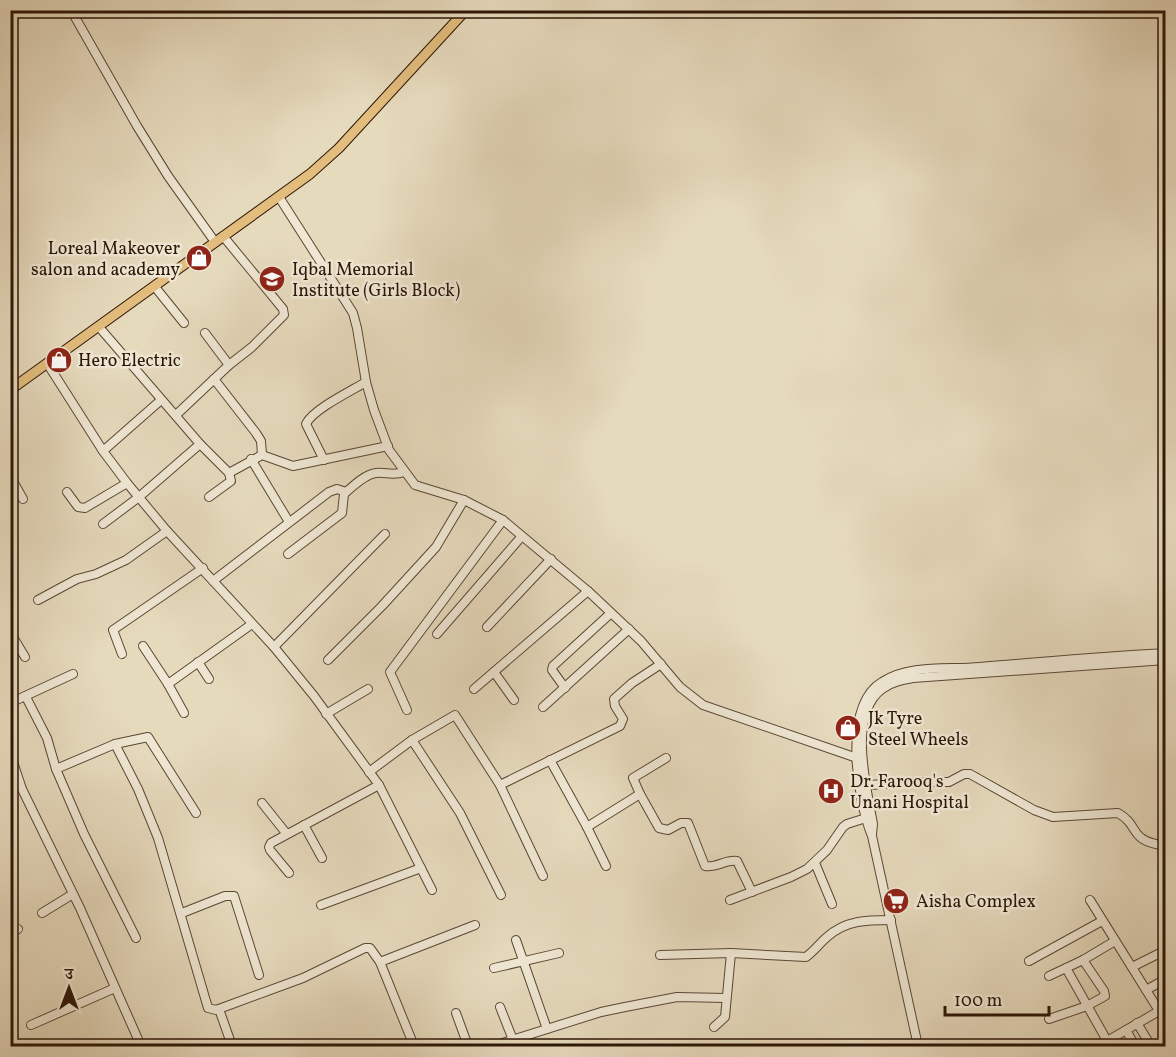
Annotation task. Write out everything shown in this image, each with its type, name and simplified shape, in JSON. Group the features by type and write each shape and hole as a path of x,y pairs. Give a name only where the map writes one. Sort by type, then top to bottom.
{"main road":[{"path":"10,390 310,174 339,148 466,10"}],"street":[{"path":"71,10 168,176 284,313 281,320 176,415"},
{"path":"279,197 353,313 366,382 388,446 415,485 464,500 503,520 588,591 629,629 680,687 703,705 857,758"},
{"path":"155,287 184,323"},
{"path":"99,327 161,400 229,473 231,482 208,496"},
{"path":"205,333 229,365"},
{"path":"47,363 103,451 127,483 167,531 274,647 379,785 432,890"},
{"path":"214,379 256,433 261,441 262,454"},
{"path":"324,460 306,424 307,421 366,382"},
{"path":"103,451 161,400"},
{"path":"103,524 139,497 201,444"},
{"path":"229,473 262,454 293,466 388,446"},
{"path":"251,459 289,522"},
{"path":"288,554 342,513 344,494 371,474 392,475 404,472"},
{"path":"10,477 23,499"},
{"path":"67,492 78,507 85,508 127,483"},
{"path":"213,581 329,492 337,489 346,492"},
{"path":"328,660 436,547 464,500"},
{"path":"407,710 390,672 503,520"},
{"path":"38,600 77,579 96,574 126,560 167,531"},
{"path":"274,647 385,534"},
{"path":"437,634 522,537"},
{"path":"487,627 551,559"},
{"path":"122,654 113,630 203,568"},
{"path":"474,689 588,591"},
{"path":"565,688 552,670 553,666 611,613"},
{"path":"168,684 252,624"},
{"path":"543,707 629,629"},
{"path":"10,632 25,657"},
{"path":"143,646 184,713"},
{"path":"872,836 873,824 857,758 858,728 863,704 880,683 905,676 1166,653"},
{"path":"1025,665 1166,660"},
{"path":"198,662 208,679"},
{"path":"500,785 620,726 622,719 614,699 619,693 662,664"},
{"path":"494,672 514,700"},
{"path":"10,703 73,674"},
{"path":"905,676 882,689 874,697 867,712 862,735 863,786 866,818 872,836 918,1047"},
{"path":"326,714 368,689"},
{"path":"26,697 47,738 56,769 84,834 136,938"},
{"path":"369,772 412,740 455,714 500,785 543,876"},
{"path":"56,769 115,744 148,738 196,813"},
{"path":"412,740 459,813 501,896"},
{"path":"115,744 138,789 158,838 208,1008 219,1009 303,978 365,948 370,948 380,962 414,1047"},
{"path":"10,753 22,789 73,894 140,1046"},
{"path":"666,758 634,776 633,782 662,830 668,830 681,823 688,823 705,866 712,867 730,860 737,861 752,892"},
{"path":"550,760 606,866"},
{"path":"863,786 901,782 949,782 964,774 970,774 1047,816 1118,813 1124,817 1136,836 1147,843 1166,846"},
{"path":"289,873 269,847 271,843 379,785"},
{"path":"587,827 640,794"},
{"path":"262,803 286,834"},
{"path":"730,900 800,873 827,850 843,827 866,818"},
{"path":"304,825 322,858"},
{"path":"814,862 832,904"},
{"path":"321,905 421,868"},
{"path":"42,913 73,894"},
{"path":"182,914 225,896 234,896 259,975"},
{"path":"1090,900 1146,990 1162,1009 1166,1022"},
{"path":"660,955 731,953 806,957 828,936 847,924 868,920 891,920"},
{"path":"1029,961 1102,921"},
{"path":"380,962 475,925"},
{"path":"516,940 547,1029"},
{"path":"1049,976 1115,941"},
{"path":"1132,967 1166,950"},
{"path":"494,968 559,953"},
{"path":"714,1027 725,1017 731,953"},
{"path":"1049,1019 1087,1006 1102,998 1105,993 1083,960"},
{"path":"1066,968 1108,1044 1126,1030 1162,1009"},
{"path":"1146,990 1166,979"},
{"path":"31,1025 115,988"},
{"path":"493,1047 616,1009 685,996 726,998"},
{"path":"500,1007 513,1040"},
{"path":"219,1009 232,1047"},
{"path":"456,1013 468,1047"},
{"path":"1137,1023 1150,1047"},
{"path":"1126,1030 1136,1047"}],"place":[{"name":"Loreal Makeover salon and academy","path":"199,258"},
{"name":"Iqbal Memorial Institute (Girls Block)","path":"272,279"},
{"name":"Hero Electric","path":"59,360"},
{"name":"Jk Tyre Steel Wheels","path":"848,728"},
{"name":"Dr. Farooq's Unani Hospital","path":"831,791"},
{"name":"Aisha Complex","path":"896,901"}]}
